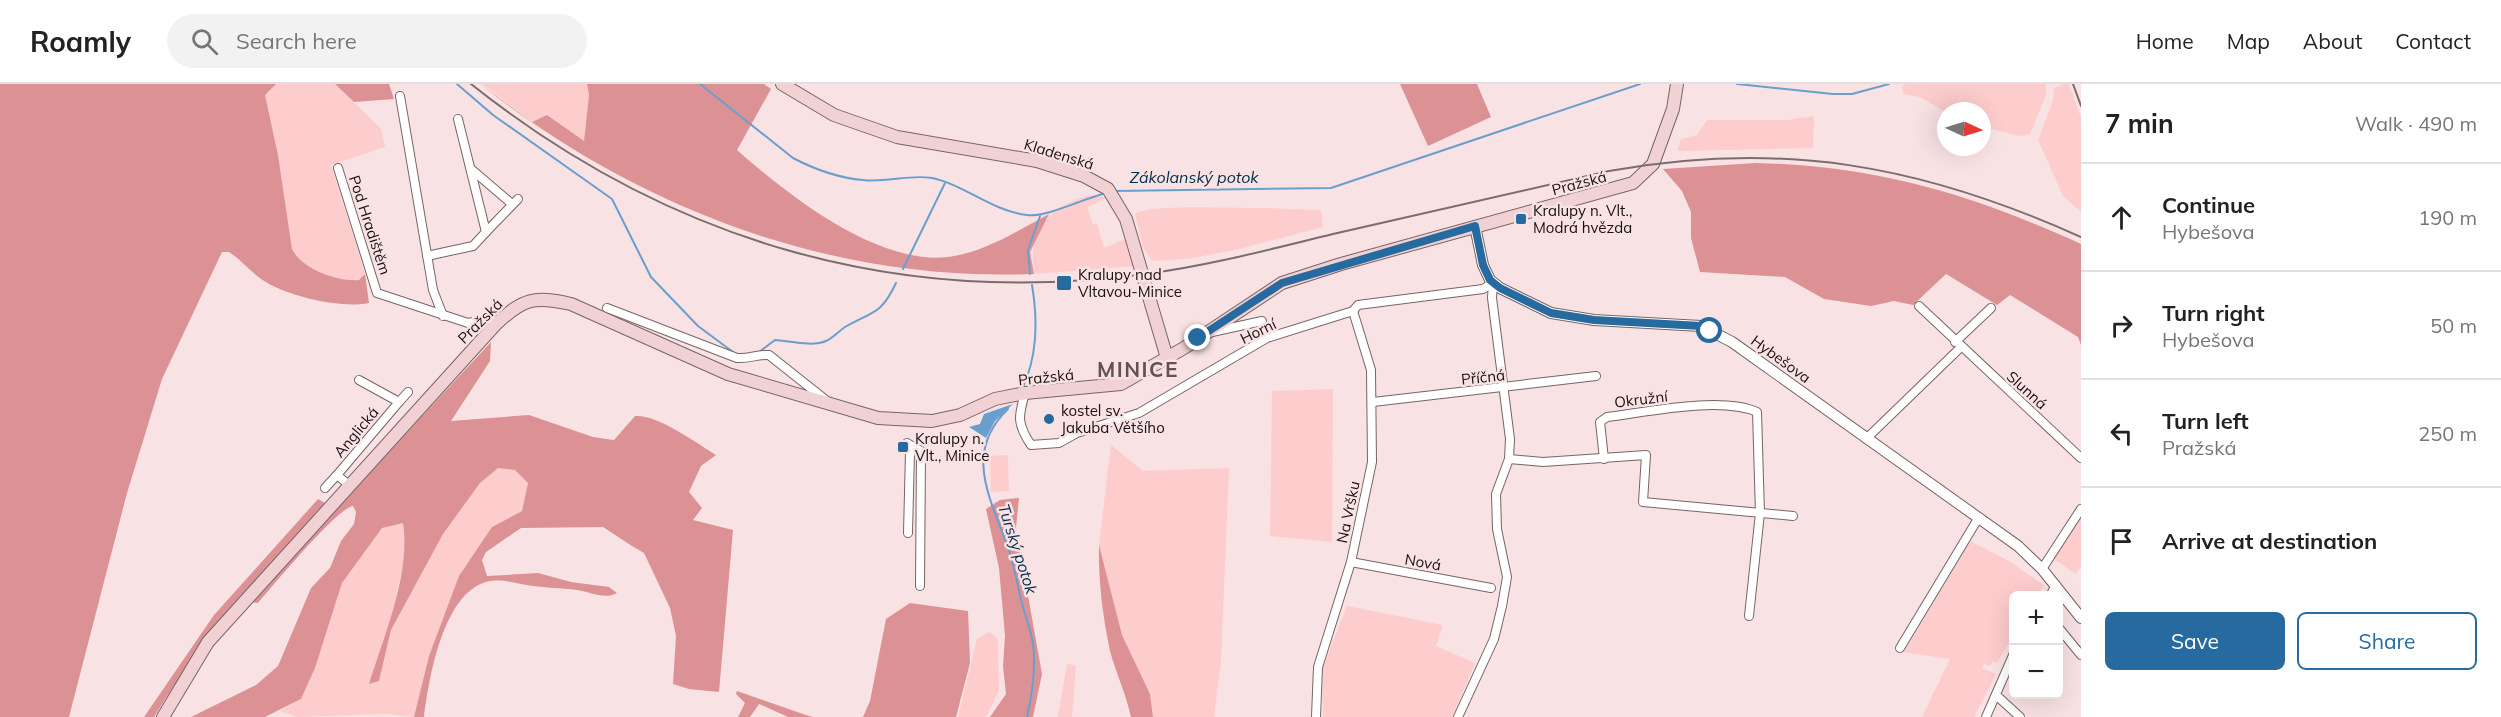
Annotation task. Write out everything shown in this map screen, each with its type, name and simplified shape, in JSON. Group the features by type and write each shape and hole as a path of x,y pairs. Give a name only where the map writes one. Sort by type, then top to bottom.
{"main road":[{"name":"Kladenská","path":"782,84 801,98 897,138 1037,161 1099,183 1116,199 1134,241 1167,358"},
{"name":"Pražská","path":"163,717 208,642 493,322 531,299 546,298 572,304 728,374 832,406 878,418 932,421 960,416 995,399 1025,393 1121,384 1167,358 1282,283 1475,226 1633,183 1653,164 1673,109 1677,86"}],"street":[{"path":"400,96 433,290 443,316"},
{"path":"458,119 486,232"},
{"name":"Pod Hradištěm","path":"338,168 377,293 468,323 493,322"},
{"path":"427,256 473,246 515,202 470,169"},
{"path":"1458,717 1494,639 1507,577 1497,529 1497,494 1509,459 1509,415 1492,298 1493,283 1485,271 1475,226"},
{"name":"Horní","path":"1025,393 1019,413 1019,422 1031,445 1059,443 1077,433 1139,413 1267,338 1353,311 1365,303 1483,289 1493,283"},
{"name":"Hybešova","path":"1493,283 1562,316 1701,326 1732,342 2018,546 2042,569 2081,618"},
{"name":"Slunná","path":"1919,306 2081,458"},
{"name":"Pražská","path":"607,308 737,358 749,359 758,354 769,354 832,406"},
{"path":"1866,439 1991,308"},
{"name":"Na Vršku","path":"1316,717 1318,667 1351,562 1372,462 1373,402 1370,360 1353,311"},
{"path":"1206,333 1262,321"},
{"name":"Příčná","path":"1373,402 1596,376"},
{"name":"Anglická","path":"350,485 337,475 399,402 360,380"},
{"path":"399,402 408,392"},
{"name":"Okružní","path":"1604,459 1600,422 1607,417 1700,406 1749,409 1757,412 1759,418 1760,513 1749,616"},
{"path":"908,533 911,446 921,452 920,586"},
{"path":"1509,459 1543,462 1646,454 1642,502 1793,516"},
{"path":"326,488 337,475"},
{"path":"2042,569 2081,509"},
{"path":"1900,648 1979,518"},
{"name":"Nová","path":"1351,562 1491,588"},
{"path":"2053,591 2056,585"},
{"path":"2063,633 2081,655"},
{"path":"1986,717 2009,663"},
{"path":"1996,695 2020,717"}],"shaded area":[{"path":"0,84 276,84 265,95 278,155 292,249 304,263 321,273 350,280 359,280 365,274 369,303 329,303 284,291 261,279 229,252 222,252 162,379 127,493 69,717 0,717"},
{"path":"276,84 335,84 381,129 385,147 331,165 365,274 359,281 331,277 321,273 304,263 292,249 278,155 265,95"},
{"path":"335,84 389,84 394,99 354,102"},
{"path":"482,84 587,84 589,95 584,142 547,115 533,122"},
{"path":"587,84 764,84 771,89 737,150 807,206 863,239 920,257 948,257 988,246 1049,214 1030,252 1034,274 958,273 884,265 811,250 740,229 671,201 605,168 532,122 547,115 584,141 589,95"},
{"path":"1400,84 1477,84 1491,117 1428,146"},
{"path":"1907,84 2046,84 2046,95 2030,134 2020,136 1991,129 1991,102 1937,102 1937,107 1920,97 1903,94 1902,86"},
{"path":"2069,84 2081,118 2081,212 2063,196 2038,140 2053,101 2054,88"},
{"path":"1814,116 1813,148 1677,151 1681,139 1697,135 1707,120 1787,120"},
{"path":"1756,163 1842,170 1923,186 2001,211 2081,244 2081,345 2078,337 2010,295 1997,305 1946,274 1913,305 1894,301 1871,306 1824,299 1785,277 1700,272 1691,238 1691,212 1682,191 1663,169"},
{"path":"1087,196 1108,197 1087,207 1093,225 1097,224 1104,248 1126,239 1135,266 1034,274 1034,245 1043,223 1061,207"},
{"path":"1177,208 1321,210 1323,227 1235,250 1187,259 1152,261 1143,247 1135,214"},
{"path":"491,342 490,361 451,421 529,415 593,437 614,440 635,416 644,417 677,430 716,455 701,466 689,492 702,508 693,520 733,530 719,692 689,689 673,684 676,636 670,608 644,553 603,527 521,528 486,552 482,560 487,576 538,573 571,582 609,587 617,593 602,596 577,590 497,580 486,582 471,590 459,603 441,639 434,660 424,717 414,717 429,656 459,576 492,527 522,511 528,483 515,470 498,468 480,483 443,534 391,630 379,681 369,684 400,583 404,542 403,523 382,528 342,583 315,668 301,699 265,717 191,717 256,685 278,666 311,588 330,568 341,541 354,524 356,512 353,506 345,510 320,533 258,603 249,602"},
{"path":"1333,389 1332,542 1270,536 1272,391"},
{"path":"1111,445 1143,471 1229,468 1221,662 1214,717 1153,717 1150,694 1122,635 1099,545"},
{"path":"1008,455 1009,491 991,492 990,456"},
{"path":"497,468 515,470 528,483 522,511 492,527 429,656 414,717 385,714 298,717 280,711 301,699 315,668 342,583 382,528 403,522 406,550 379,681 391,630 443,534 480,483"},
{"path":"1019,498 1016,528 1042,674 1033,717 990,717 1006,694 1003,666 1005,636 999,568 986,509 1000,500"},
{"path":"318,499 325,503 213,633 172,688 154,717 144,717 214,615"},
{"path":"2081,519 2081,566 2076,574 2054,559"},
{"path":"1970,541 2009,561 2044,585 2040,591 2009,591 2009,643 1997,663 1993,661 1990,666 1984,664 1982,668 1996,674 1974,717 1922,717 1950,659 1904,652"},
{"path":"1099,545 1122,635 1150,694 1153,717 1131,717 1112,659 1102,598"},
{"path":"910,603 968,611 970,663 956,717 863,717 870,701 886,619"},
{"path":"1347,606 1443,625 1436,646 1475,663 1452,717 1323,717 1322,669"},
{"path":"989,632 998,639 999,691 986,717 958,717 977,639"},
{"path":"1067,664 1076,665 1072,717 1058,717"},
{"path":"737,691 813,717 788,717 759,704 750,717 738,717 745,703 736,694"}],"water":[{"path":"1013,404 995,421 986,438 969,427 980,424 984,414"}],"waterway":[{"path":"457,84 493,115 612,199 651,277 698,326 733,352"},
{"name":"Zákolanský potok","path":"700,84 793,158 836,175 872,181 915,177 932,178 956,186 1002,209 1027,215 1044,214 1106,193"},
{"name":"Zákolanský potok","path":"1114,191 1331,188 1640,84"},
{"name":"Zákolanský potok","path":"1737,84 1833,94 1852,94 1889,84"},
{"path":"903,269 945,183"},
{"name":"Turský potok","path":"1030,274 1028,250 1040,216"},
{"path":"759,352 775,340 808,344 829,340 845,327 881,307 896,283"},
{"name":"Turský potok","path":"1023,387 1034,349 1035,311 1032,285"},
{"name":"Turský potok","path":"1008,409 994,425 986,442 983,459 984,476 1010,553 1032,639 1034,671 1027,717"}],"railway":[{"path":"471,84 546,138 624,184 704,222 788,250 874,270 962,281 1052,282 1169,271 1239,257 1609,171 1673,162 1734,158 1793,159 1850,165 1907,176 2022,212 2081,237"},
{"path":"2073,84 2081,106"}],"place":[{"name":"Kralupy n. Vlt., Modrá hvězda","path":"1521,219"},
{"name":"Kralupy nad Vltavou-Minice","path":"1064,283"},
{"name":"kostel sv. Jakuba Většího","path":"1049,419"},
{"name":"Kralupy n. Vlt., Minice","path":"903,447"}],"district":[{"name":"MINICE","path":"1138,369"}],"route":[{"path":"1198,338 1282,283 1475,226 1483,265 1490,280 1500,288 1551,313 1594,320 1701,326 1710,331"}]}
